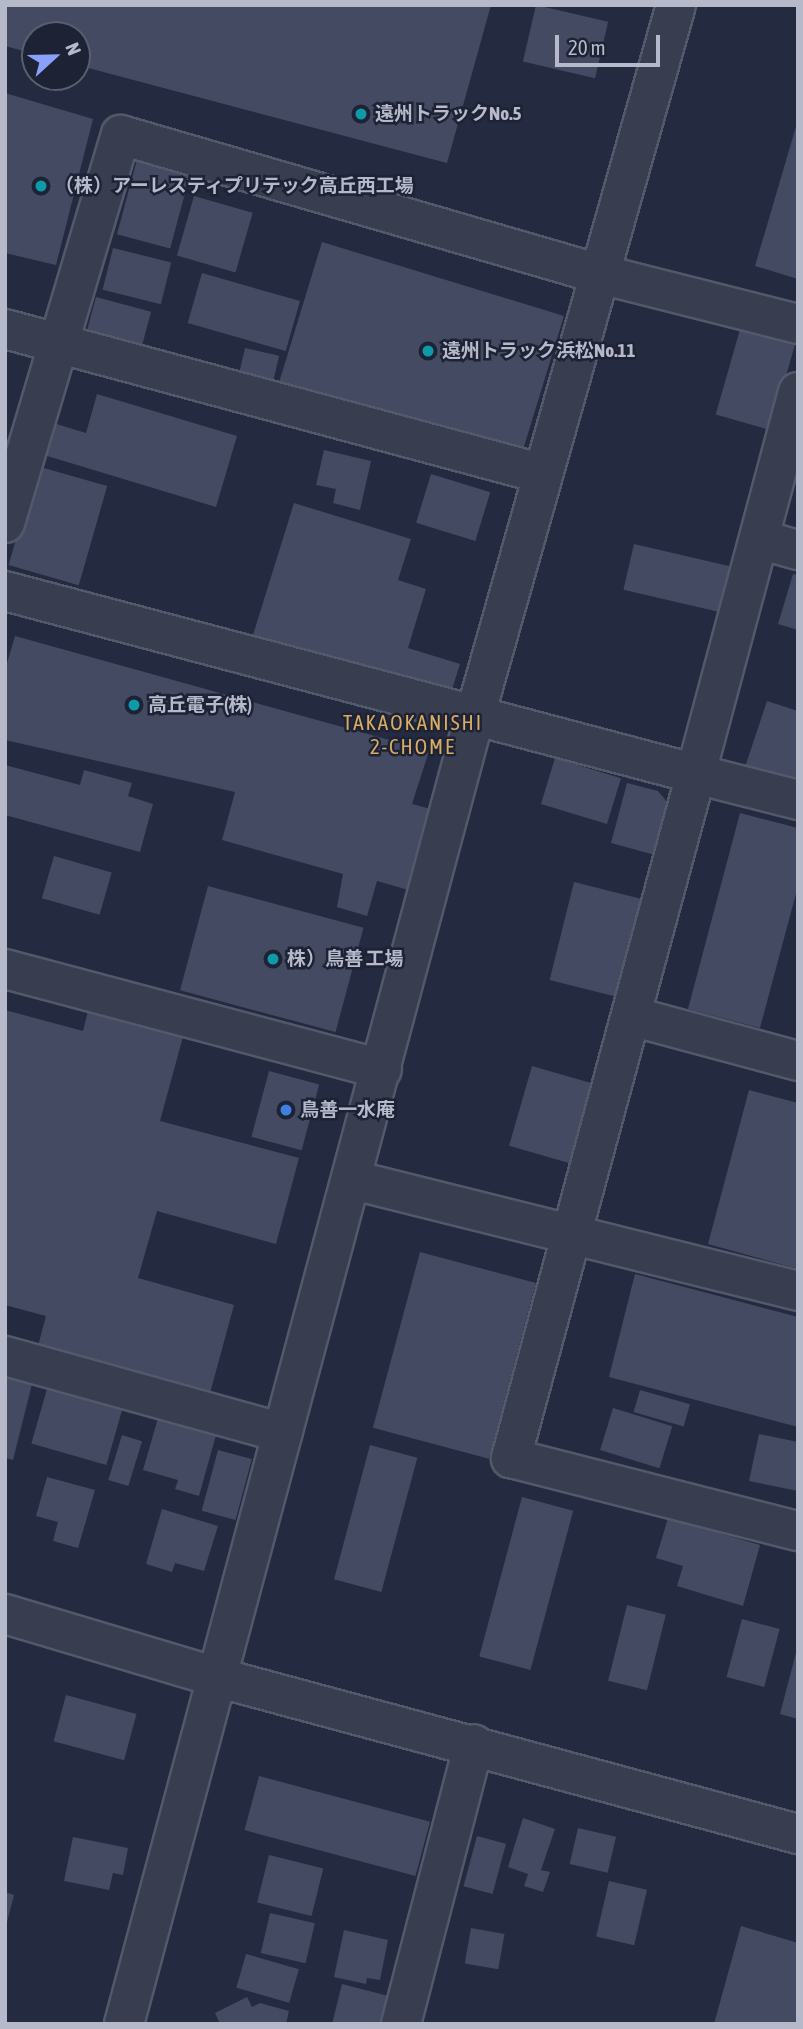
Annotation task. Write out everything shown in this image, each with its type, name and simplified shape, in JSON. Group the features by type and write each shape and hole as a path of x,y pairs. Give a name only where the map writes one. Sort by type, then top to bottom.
{"street":[{"path":"124,2024 474,719 677,5"},
{"path":"5,523 121,135 600,274 798,324"},
{"path":"5,329 543,474"},
{"path":"798,392 696,774 635,1017 572,1231 511,1458 798,1531"},
{"path":"759,539 798,550"},
{"path":"5,592 474,719 798,800"},
{"path":"5,969 382,1069"},
{"path":"635,1017 798,1061"},
{"path":"352,1180 572,1231 798,1291"},
{"path":"5,1356 283,1433"},
{"path":"5,1614 216,1677 474,1744 798,1834"},
{"path":"401,2024 474,1744"}],"building":[{"name":"遠州トラックNo.5","path":"5,5 491,5 447,163 91,69 91,21 21,21 21,50 5,46"},
{"path":"536,5 608,22 595,78 523,62"},
{"name":"（株）アーレスティプリテック高丘西工場","path":"5,93 93,119 56,265 5,253"},
{"path":"798,123 798,279 755,266"},
{"path":"138,156 191,170 170,248 117,234"},
{"path":"194,196 253,213 236,272 177,256"},
{"name":"遠州トラック浜松No.11","path":"322,242 564,316 520,458 278,384"},
{"path":"113,248 171,263 161,304 103,290"},
{"path":"202,273 300,301 286,351 188,323"},
{"path":"96,297 151,312 141,349 86,335"},
{"path":"741,326 796,342 770,430 716,414"},
{"path":"245,348 279,356 272,385 238,377"},
{"path":"97,394 237,436 216,507 44,455 53,423 86,433"},
{"path":"324,450 371,461 360,510 333,503 336,489 316,485"},
{"path":"37,466 107,486 79,585 9,565"},
{"path":"431,474 490,492 475,541 416,523"},
{"path":"294,503 411,539 398,580 426,589 408,648 460,664 450,696 253,635"},
{"path":"634,544 735,567 725,613 623,590"},
{"path":"793,574 798,575 798,630 778,624"},
{"name":"高丘電子(株)","path":"15,636 429,751 412,804 431,809 412,891 377,881 367,916 337,907 343,874 222,840 235,792 5,740 5,670"},
{"path":"767,701 798,711 798,784 745,767"},
{"path":"555,758 621,778 607,824 541,804"},
{"path":"5,765 80,785 84,770 132,783 128,796 153,804 140,852 5,815"},
{"path":"627,783 658,791 677,814 666,858 611,843"},
{"path":"740,813 798,828 798,886 760,1028 688,1009"},
{"path":"54,856 112,873 100,915 42,898"},
{"path":"574,882 647,900 622,998 550,980"},
{"name":"株）鳥善 工場","path":"208,886 364,928 336,1032 180,990"},
{"path":"89,1007 184,1033 160,1121 299,1158 276,1244 157,1211 138,1278 234,1305 210,1393 38,1346 46,1316 5,1305 5,1010 83,1031"},
{"path":"532,1066 594,1084 572,1164 509,1146"},
{"name":"鳥善一水庵","path":"269,1071 319,1084 302,1150 251,1137"},
{"path":"749,1090 798,1103 798,1269 708,1244"},
{"path":"420,1252 536,1283 489,1459 373,1428"},
{"path":"635,1274 798,1317 798,1427 609,1377"},
{"path":"5,1373 33,1380 13,1460 5,1458"},
{"path":"49,1382 124,1403 106,1465 31,1444"},
{"path":"640,1390 690,1404 684,1426 634,1412"},
{"path":"613,1408 672,1426 659,1468 600,1450"},
{"path":"158,1418 216,1435 199,1496 175,1489 178,1480 143,1470"},
{"path":"759,1434 798,1442 798,1491 749,1481"},
{"path":"122,1435 142,1441 128,1486 108,1480"},
{"path":"370,1445 417,1458 381,1592 334,1579"},
{"path":"218,1450 252,1459 236,1520 202,1511"},
{"path":"47,1477 95,1490 78,1548 53,1541 58,1522 36,1516"},
{"path":"522,1497 573,1511 530,1670 479,1656"},
{"path":"162,1509 218,1526 204,1571 175,1563 172,1572 146,1564"},
{"path":"668,1518 760,1545 743,1606 677,1586 683,1566 656,1558"},
{"path":"627,1605 666,1615 647,1690 608,1681"},
{"path":"742,1619 780,1629 764,1687 726,1677"},
{"path":"798,1649 798,1719 780,1714"},
{"path":"66,1695 137,1714 124,1760 54,1741"},
{"path":"259,1776 430,1822 415,1876 245,1830"},
{"path":"523,1818 555,1829 541,1870 550,1872 543,1892 524,1886 528,1874 508,1867"},
{"path":"578,1828 616,1837 608,1873 570,1864"},
{"path":"477,1836 506,1844 493,1894 464,1886"},
{"path":"73,1837 128,1848 123,1875 113,1873 109,1890 64,1881"},
{"path":"269,1855 323,1869 311,1916 257,1903"},
{"path":"609,1881 647,1890 634,1945 596,1937"},
{"path":"5,1892 14,1895 6,1926 5,1925"},
{"path":"270,1913 315,1923 306,1963 261,1953"},
{"path":"741,1926 798,1943 798,2024 714,2024"},
{"path":"471,1928 504,1934 498,1969 465,1963"},
{"path":"344,1930 388,1940 380,1980 367,1978 366,1984 334,1977"},
{"path":"246,1954 299,1969 289,2003 236,1988"},
{"path":"342,1984 400,1999 385,2024 332,2024"},
{"path":"247,1997 252,2007 260,2003 289,2011 286,2024 220,2024 215,2013"}],"place":[{"name":"遠州トラックNo.5","path":"361,114"},
{"name":"（株）アーレスティプリテック高丘西工場","path":"41,186"},
{"name":"遠州トラック浜松No.11","path":"428,351"},
{"name":"高丘電子(株)","path":"134,705"},
{"name":"株）鳥善 工場","path":"273,959"},
{"name":"鳥善一水庵","path":"286,1110"}],"district":[{"name":"TAKAOKANISHI 2-CHOME","path":"413,734"}]}
